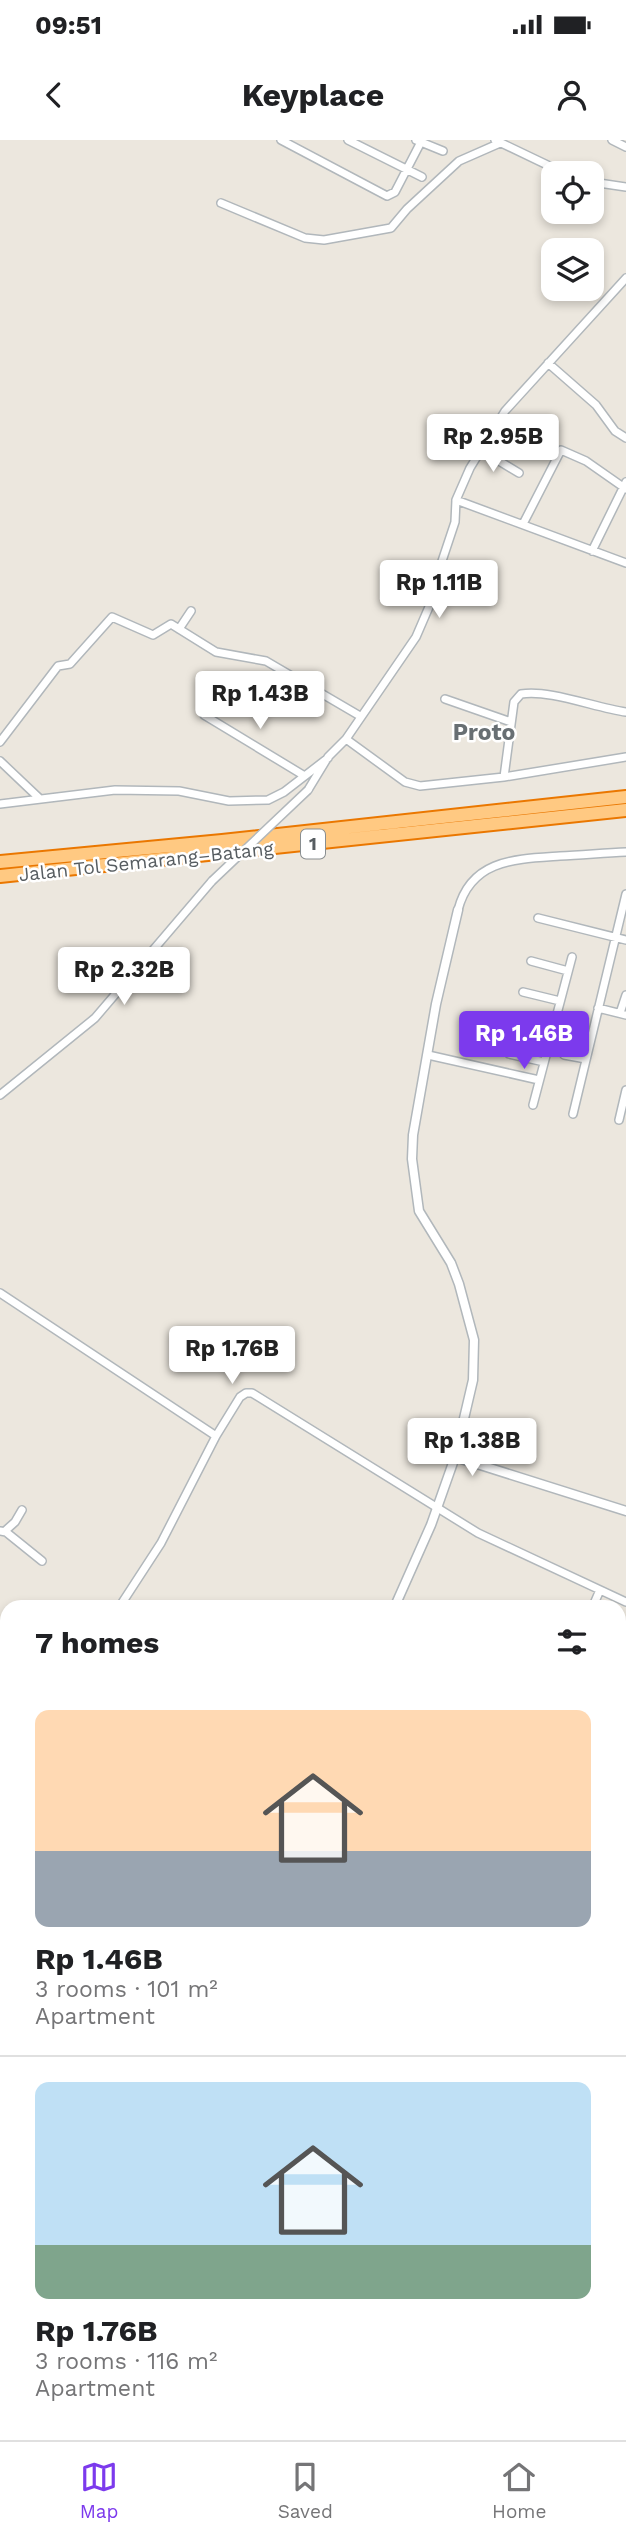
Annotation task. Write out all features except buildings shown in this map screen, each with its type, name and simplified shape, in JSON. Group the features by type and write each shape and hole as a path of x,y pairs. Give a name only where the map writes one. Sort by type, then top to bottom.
{"highway":[{"name":"Jalan Tol Semarang–Batang","path":"0,862 626,797"},
{"name":"Jalan Tol Semarang–Batang","path":"0,876 626,810"}],"street":[{"path":"281,140 387,196 395,192 420,141 443,151"},
{"path":"301,150 306,140"},
{"path":"348,140 422,177"},
{"path":"612,140 626,147"},
{"path":"221,203 284,231 305,238 324,240 391,228 407,209 459,161 497,141 541,162"},
{"path":"604,184 626,187"},
{"path":"0,804 108,790 168,790 229,802 268,800 284,792 328,757 346,739 399,665 423,624 435,593 455,522 456,500 481,450 508,407 625,279"},
{"path":"548,363 596,405 615,431 626,438"},
{"path":"481,450 519,473"},
{"path":"523,524 561,450 586,461 625,486 592,551"},
{"path":"456,500 626,563"},
{"path":"179,629 191,611"},
{"path":"0,742 58,666 70,664 111,617 152,635 169,624 220,653 267,662 360,716"},
{"path":"219,689 204,715 303,775"},
{"path":"504,778 510,722 516,697 527,692 626,712"},
{"path":"445,699 510,722"},
{"path":"346,739 405,782 420,786 504,778 626,757"},
{"path":"0,1095 96,1018 212,881 308,790 328,757"},
{"path":"0,761 38,798"},
{"path":"399,1600 438,1507 455,1457 473,1380 474,1340 459,1283 451,1263 419,1211 412,1163 413,1135 436,1004 458,910 473,879 496,865 525,859 626,852"},
{"path":"573,1115 626,894"},
{"path":"538,918 626,940"},
{"path":"533,1105 572,957"},
{"path":"531,961 568,971"},
{"path":"523,992 560,1001"},
{"path":"598,1008 623,1014 626,995"},
{"path":"516,1022 552,1031"},
{"path":"509,1054 544,1062"},
{"path":"428,1055 539,1080"},
{"path":"564,1055 586,1059"},
{"path":"619,1120 626,1090"},
{"path":"0,1293 216,1436"},
{"path":"124,1600 161,1543 216,1436 240,1397 246,1393 252,1393 478,1533 622,1600"},
{"path":"455,1457 626,1511"},
{"path":"22,1510 15,1522 2,1531 42,1561"},
{"path":"596,1600 600,1590"}],"district":[{"name":"Proto","path":"484,732"}]}
